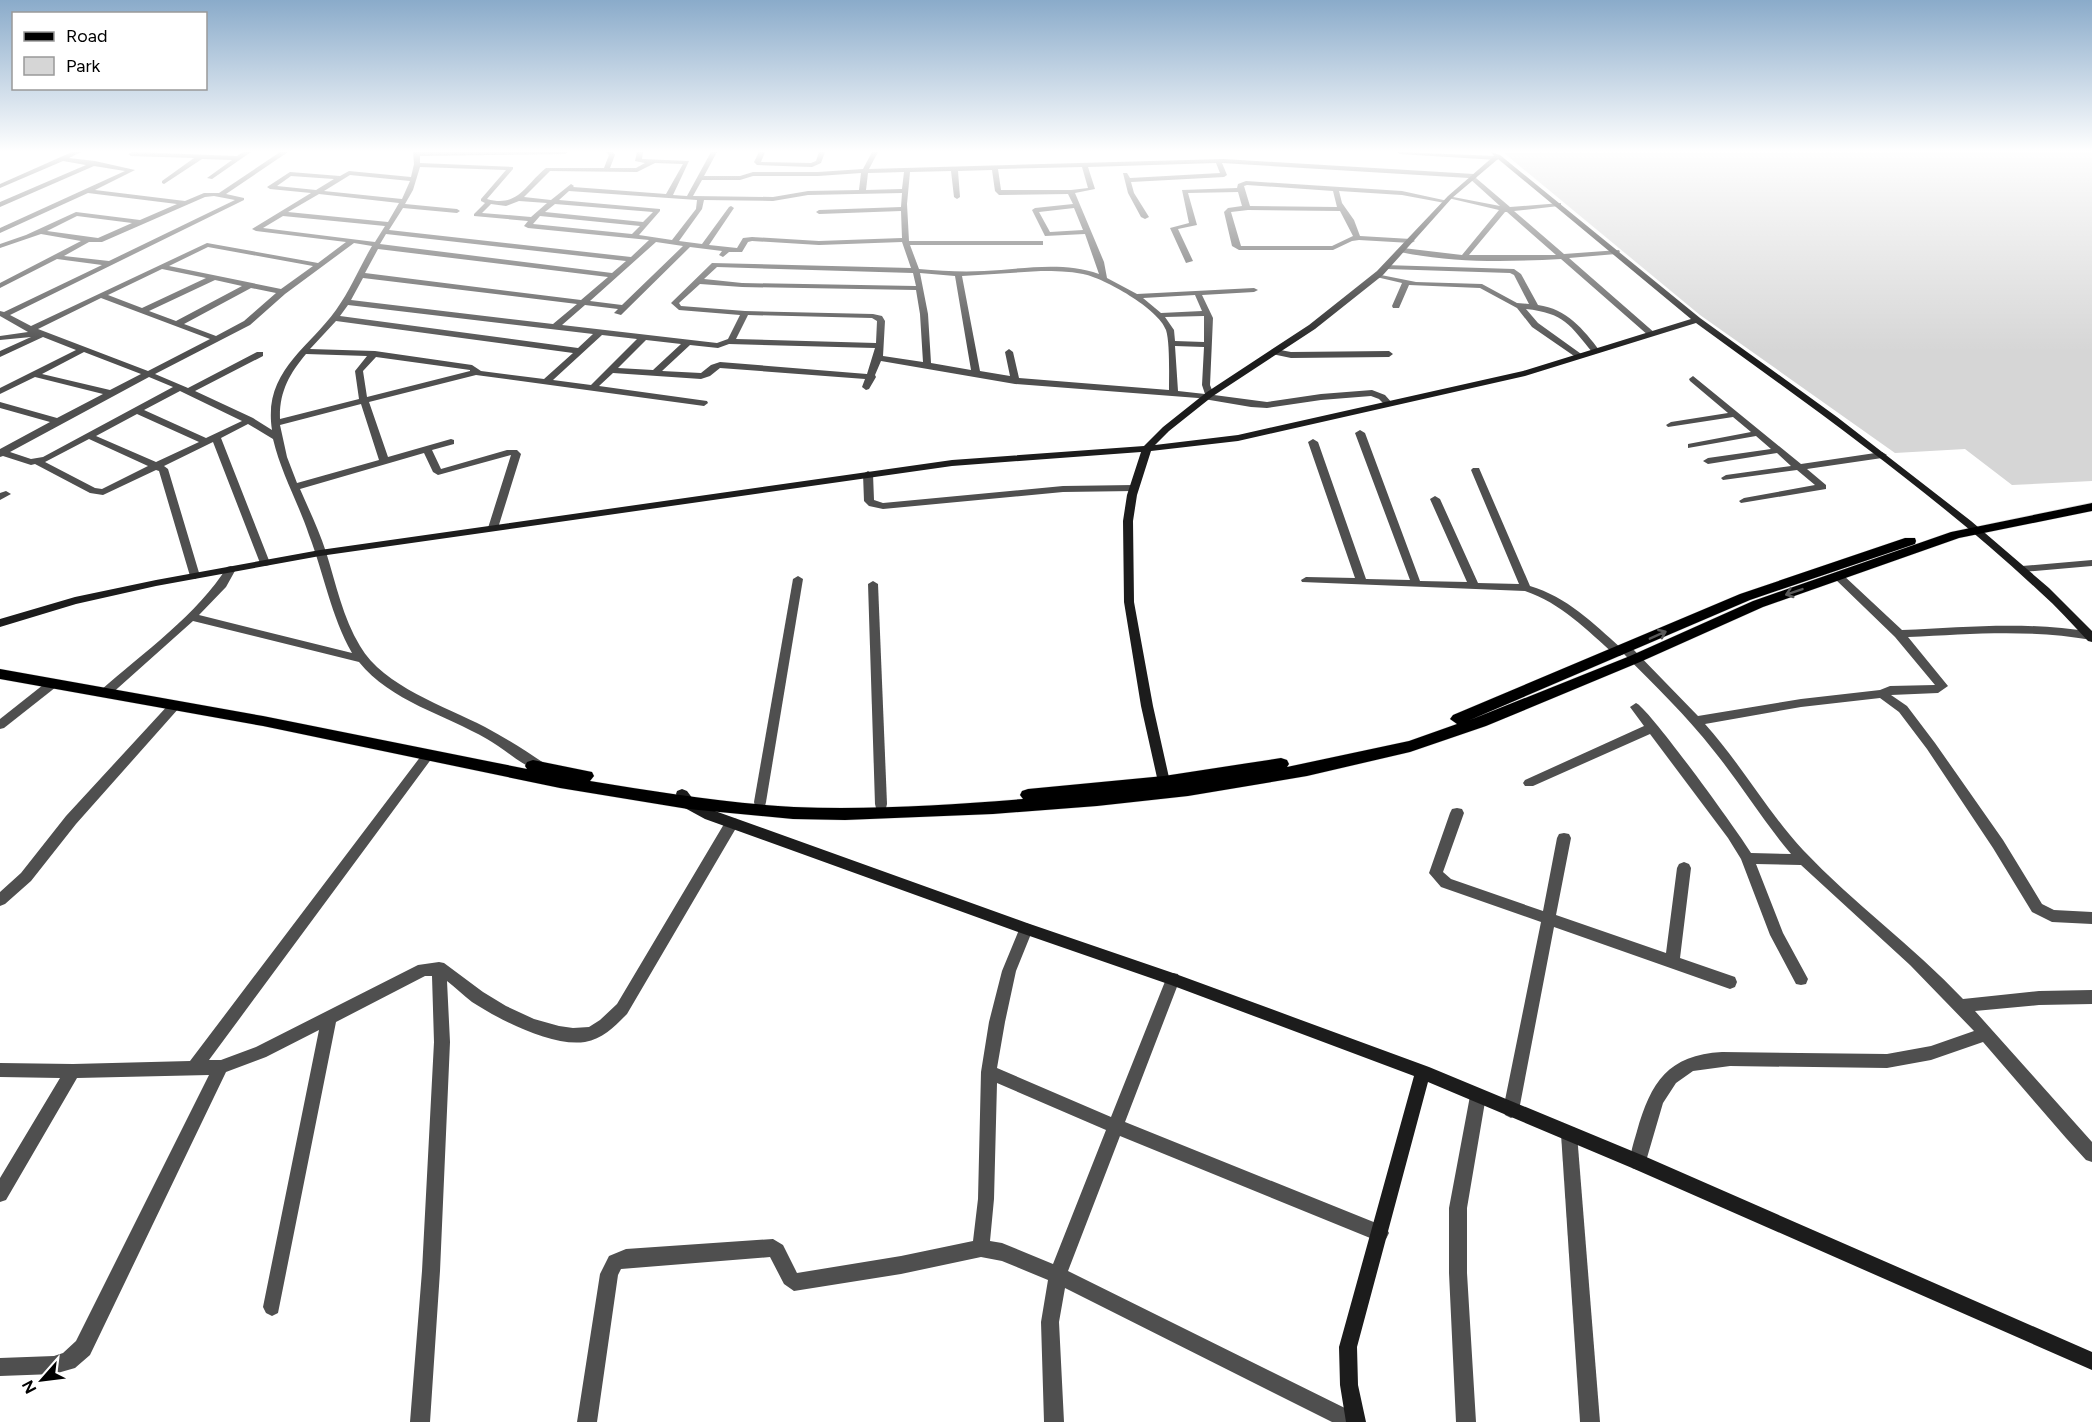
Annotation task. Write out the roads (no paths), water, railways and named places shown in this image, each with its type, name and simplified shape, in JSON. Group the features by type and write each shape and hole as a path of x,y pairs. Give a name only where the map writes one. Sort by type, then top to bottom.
{"main road":[{"path":"0,664 175,705 262,717 560,782 793,813 845,814 993,808 1188,790 1307,770 1410,746 1481,722 1788,581 1972,526 2092,499"},
{"path":"0,674 52,684 110,689 544,768 685,798 836,806 1001,798 1164,782 1301,761 1399,738 1470,715 1758,604 1956,535 1972,526 2092,507"}],"street":[{"path":"0,231 28,218"},
{"path":"0,246 42,232 66,218"},
{"path":"114,218 142,222"},
{"path":"42,232 88,240 105,239 150,218"},
{"path":"2,314 203,218"},
{"path":"276,218 256,230 613,275"},
{"path":"315,218 632,259"},
{"path":"393,218 359,275 346,302 294,363 278,393 276,423 278,438 287,469 311,523 349,637 362,659 411,696 474,727 544,768"},
{"path":"536,218 528,226 634,236 727,250 738,250 746,240 752,238 819,243 906,241 1040,243"},
{"path":"558,218 646,224"},
{"path":"634,236 651,218"},
{"path":"673,243 692,218"},
{"path":"704,247 724,218"},
{"path":"905,218 906,241 916,271 924,314 927,365"},
{"path":"1040,218 1048,234 1087,232"},
{"path":"1082,218 1100,262 1104,279"},
{"path":"1189,261 1174,228 1193,225 1191,218"},
{"path":"1229,218 1236,246 1239,248 1333,248 1350,239 1359,238 1411,241"},
{"path":"1349,218 1359,238"},
{"path":"1164,782 1147,706 1129,602 1128,521 1134,489 1147,448 1166,429 1209,395 1275,352 1376,276 1431,218"},
{"path":"1464,257 1498,218"},
{"path":"1518,218 1652,334"},
{"path":"1576,218 1697,320 1882,456 1972,526 2022,569 2091,636"},
{"path":"0,286 88,240"},
{"path":"555,327 655,240"},
{"path":"1,453 147,373 247,323 282,292 351,242"},
{"path":"0,354 36,332 201,247 213,245 319,265"},
{"path":"359,275 584,302 620,310 688,245"},
{"path":"727,250 675,303 676,306 745,313 879,318 878,358 866,387"},
{"path":"1403,250 1464,257 1565,257 1616,252"},
{"path":"57,257 108,263"},
{"path":"713,265 958,274 1022,270 1076,271 1104,279 1161,315 1170,330 1174,393"},
{"path":"164,267 282,292"},
{"path":"1387,267 1511,271 1517,274 1534,306"},
{"path":"958,274 976,375"},
{"path":"1376,276 1406,283 1482,286 1520,306 1535,325 1580,356"},
{"path":"142,311 213,278"},
{"path":"697,281 742,285 920,288"},
{"path":"1396,306 1406,283"},
{"path":"177,324 250,285"},
{"path":"1133,296 1254,290"},
{"path":"1197,292 1207,313 1209,345 1206,381 1209,395"},
{"path":"102,297 218,339"},
{"path":"346,302 718,346 730,341 880,346"},
{"path":"1520,306 1549,309 1564,315 1596,351"},
{"path":"730,341 745,313"},
{"path":"1161,315 1207,313"},
{"path":"2,314 36,332 147,373 188,391 250,420 278,438"},
{"path":"334,318 580,351"},
{"path":"0,622 75,601 320,553 868,474 1032,455 1147,448 1238,438 1525,373 1697,320"},
{"path":"0,338 36,332"},
{"path":"546,382 599,333"},
{"path":"592,388 643,338"},
{"path":"654,374 687,343"},
{"path":"1171,343 1209,345"},
{"path":"0,391 84,349"},
{"path":"304,351 375,354 472,368 476,372"},
{"path":"1009,352 1015,381"},
{"path":"1275,352 1290,355 1389,354"},
{"path":"188,391 260,354"},
{"path":"375,354 359,371 364,401 384,461"},
{"path":"878,358 1015,381 1109,390 1209,395 1267,405 1372,393 1382,397 1389,404"},
{"path":"610,370 702,376 708,374 713,367 720,365 872,377"},
{"path":"276,423 476,372 704,403"},
{"path":"33,374 110,393"},
{"path":"1693,378 1821,484 1821,489 1744,501"},
{"path":"38,462 178,387"},
{"path":"0,405 58,422"},
{"path":"136,410 212,440 266,563"},
{"path":"1671,425 1736,414"},
{"path":"1,453 38,462 98,492 158,467 250,420"},
{"path":"1360,433 1416,583"},
{"path":"1691,446 1759,433"},
{"path":"89,436 165,472 195,576"},
{"path":"295,487 451,442"},
{"path":"1312,442 1361,581"},
{"path":"427,449 438,472 507,453 516,454 493,528"},
{"path":"1708,461 1780,450"},
{"path":"1726,478 1882,456"},
{"path":"1476,470 1526,588"},
{"path":"868,474 869,501 883,506 1063,489 1134,489"},
{"path":"1435,499 1474,585"},
{"path":"2022,569 2092,563"},
{"path":"110,689 215,594 231,569"},
{"path":"1696,721 1801,703 1882,694 1890,690 1938,689 1942,686 1899,634 1838,576"},
{"path":"760,802 798,579"},
{"path":"1306,580 1526,588 1545,595 1569,609 1627,653 1696,721 1758,805 1806,860 1848,902 1930,974 1987,1034 2045,1105 2092,1154"},
{"path":"873,584 881,804"},
{"path":"192,616 362,659"},
{"path":"1899,634 1990,627 2039,628 2091,636"},
{"path":"0,725 52,684"},
{"path":"1882,694 1903,709 1931,746 1998,844 2037,908 2052,916 2092,918"},
{"path":"0,900 6,889 26,877 71,820 175,705"},
{"path":"1636,707 1707,799 1747,858 1777,935 1801,980"},
{"path":"1529,783 1653,727"},
{"path":"195,1067 428,755"},
{"path":"685,798 710,815 1026,929 1173,979 1423,1072 1638,1162 2092,1361"},
{"path":"1458,813 1436,873 1438,878 1446,883 1731,982"},
{"path":"0,1070 73,1071 220,1067 241,1061 423,970 439,969 447,972 477,997 525,1021 562,1034 585,1035 604,1027 622,1009 732,823"},
{"path":"1511,1110 1564,838"},
{"path":"1747,858 1806,860"},
{"path":"1672,961 1684,868"},
{"path":"981,1248 986,1199 989,1072 1009,970 1026,929"},
{"path":"420,1422 431,1271 442,1042 439,969"},
{"path":"1054,1422 1050,1322 1058,1275 1173,979"},
{"path":"1960,1006 2039,998 2092,997"},
{"path":"272,1307 329,1018"},
{"path":"1638,1162 1649,1118 1667,1082 1679,1070 1694,1064 1714,1059 1887,1061 1931,1053 1987,1034"},
{"path":"0,1366 54,1365 68,1361 83,1348 220,1067"},
{"path":"0,1194 73,1071"},
{"path":"989,1072 1117,1127 1380,1233"},
{"path":"1354,1422 1349,1385 1348,1347 1423,1072"},
{"path":"1466,1422 1458,1273 1458,1208 1478,1096"},
{"path":"1569,1134 1590,1422"},
{"path":"587,1422 609,1274 615,1262 626,1258 773,1248 780,1253 788,1276 794,1282 901,1265 981,1248 1021,1258 1058,1275 1354,1422"}]}
